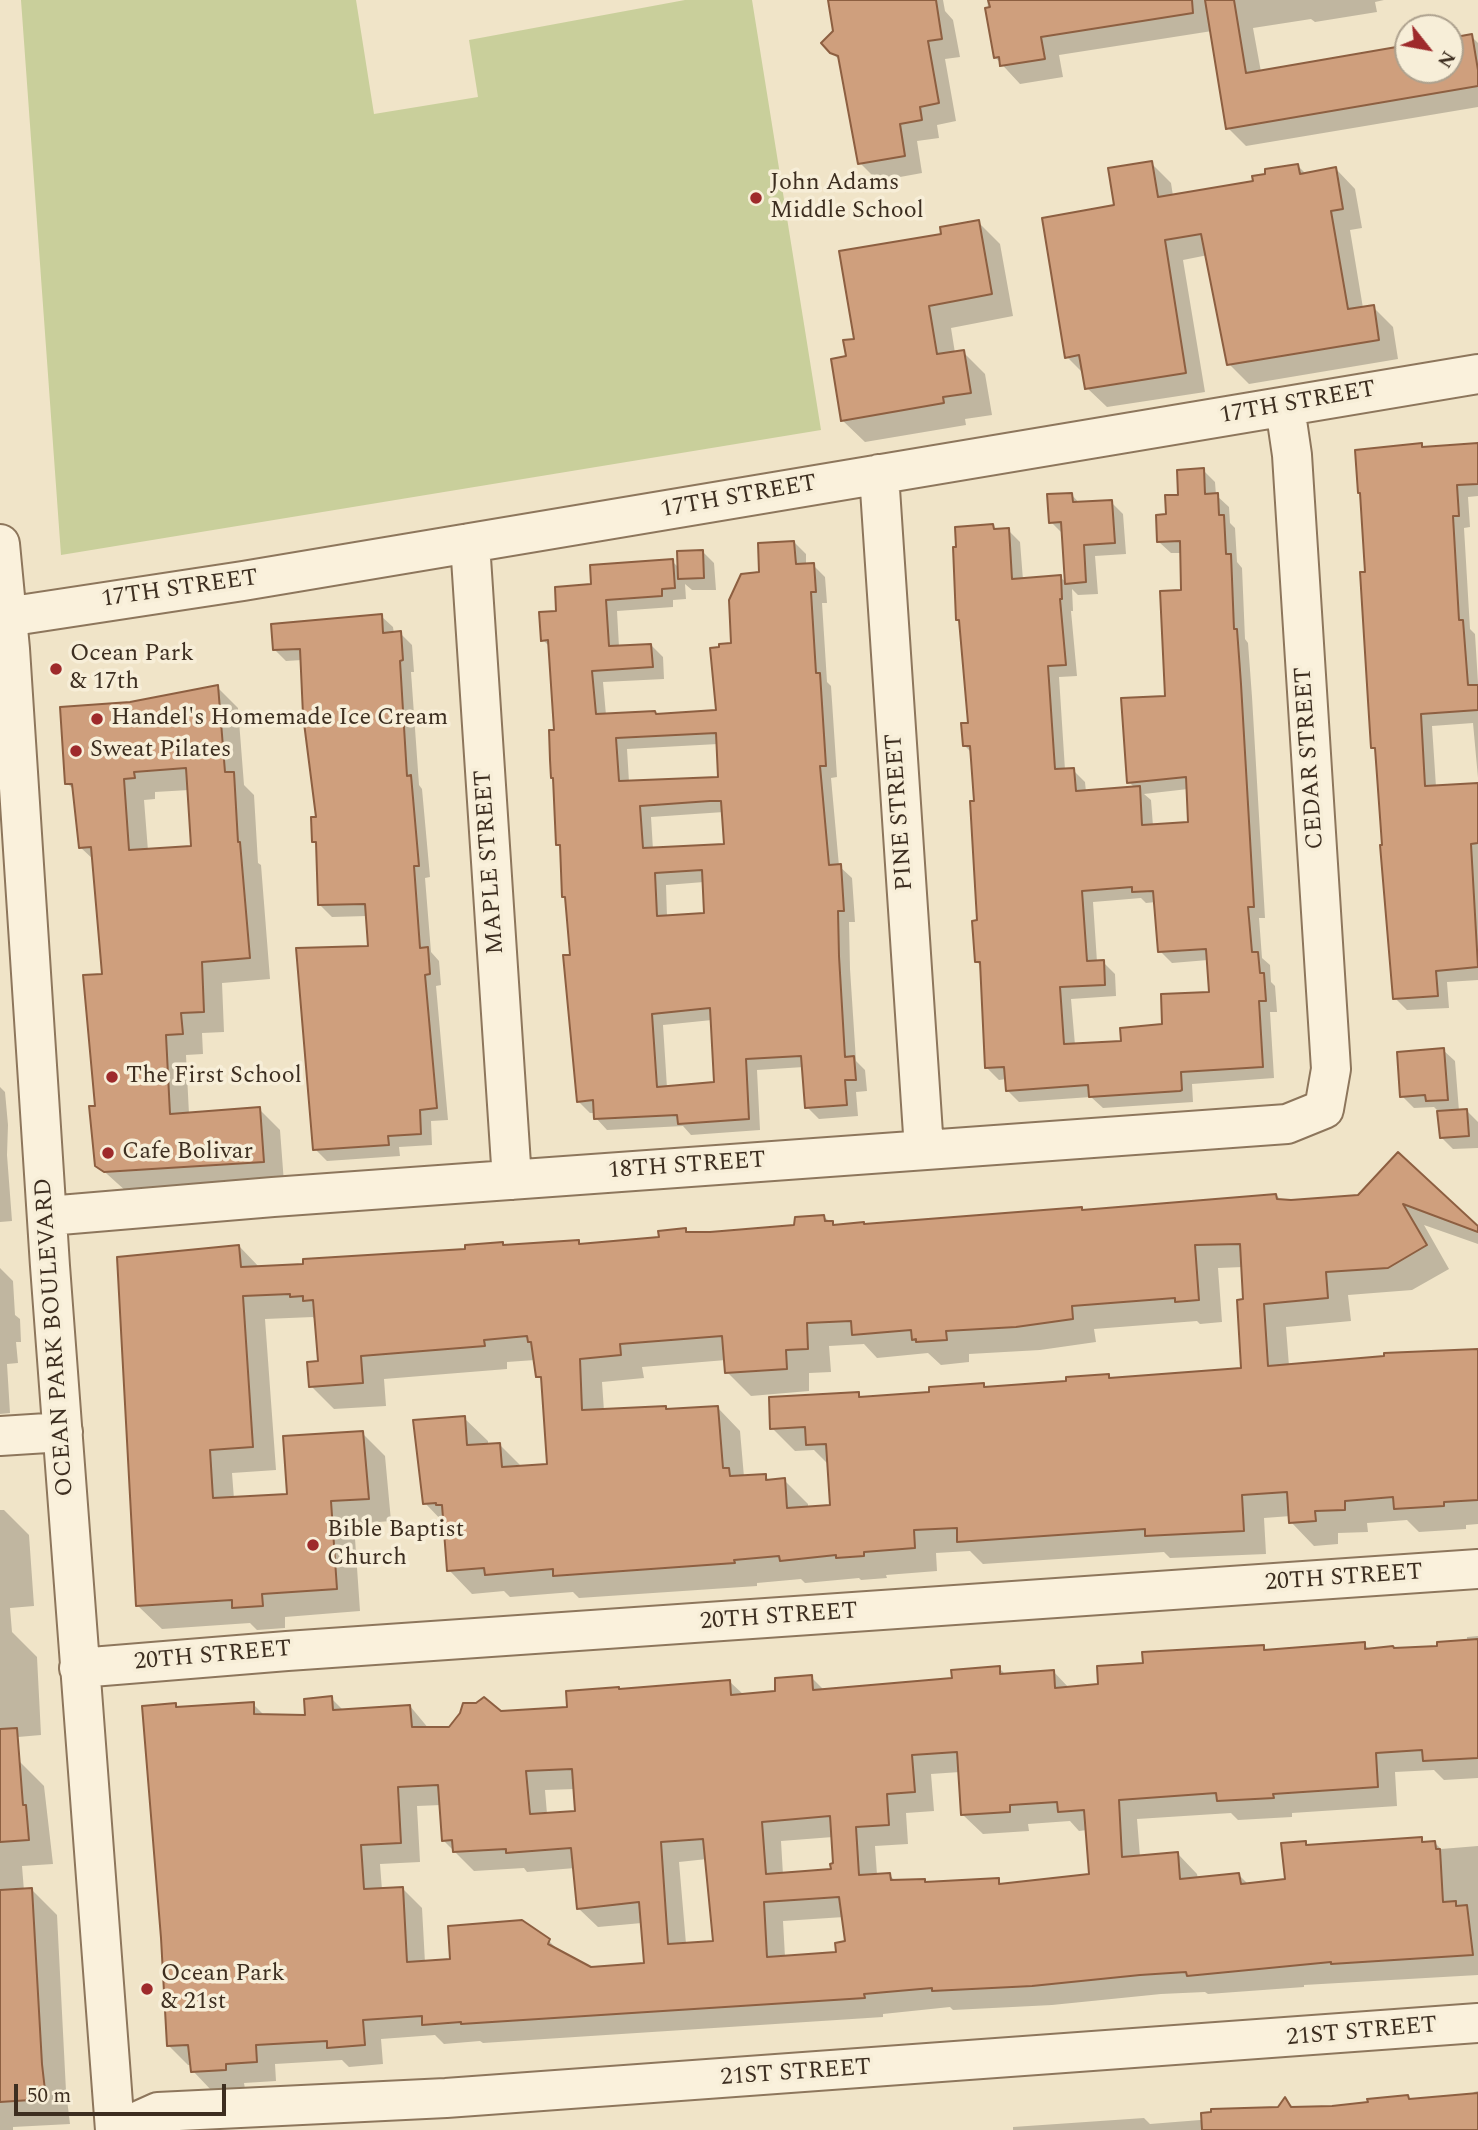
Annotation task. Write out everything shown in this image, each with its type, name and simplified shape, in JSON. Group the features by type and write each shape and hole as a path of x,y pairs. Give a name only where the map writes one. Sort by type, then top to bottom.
{"street":[{"name":"17TH STREET","path":"3,618 470,543 1478,374"},
{"name":"CEDAR STREET","path":"1285,407 1292,455 1331,1069 1324,1109"},
{"name":"PINE STREET","path":"879,474 923,1149"},
{"name":"MAPLE STREET","path":"470,543 512,1180"},
{"name":"OCEAN PARK BOULEVARD","path":"0,544 3,618 79,1668 116,2130"},
{"name":"18TH STREET","path":"48,1216 273,1197 1287,1124 1324,1109"},
{"path":"0,1436 63,1432"},
{"name":"20TH STREET","path":"79,1668 287,1651 1478,1569"},
{"name":"21ST STREET","path":"116,2130 158,2112 446,2098 1478,2023"}],"green space":[{"path":"21,0 356,0 374,114 478,97 469,40 685,0 752,0 821,430 61,555"}],"building":[{"path":"828,0 936,0 942,39 928,41 939,103 920,107 922,120 900,124 905,156 858,164 838,56 830,53 821,43 833,31"},
{"path":"988,0 1192,0 1193,13 1041,37 1045,59 1000,66 999,57 994,58 985,8 990,7"},
{"path":"1205,0 1234,0 1246,73 1394,47 1394,84 1464,84 1464,35 1472,34 1478,86 1226,129"},
{"path":"1152,161 1158,197 1253,181 1252,176 1265,174 1265,169 1298,164 1300,174 1336,167 1343,209 1331,211 1348,309 1374,305 1379,340 1227,365 1201,234 1165,240 1186,373 1085,389 1079,355 1065,358 1042,218 1114,205 1108,168"},
{"path":"979,220 992,294 929,306 937,354 964,350 971,393 943,397 944,403 841,421 831,359 846,356 843,340 854,339 839,251 941,234 940,227"},
{"path":"1422,443 1422,447 1478,443 1478,484 1457,485 1459,516 1453,516 1459,620 1463,620 1468,685 1478,685 1478,710 1421,714 1425,786 1478,783 1478,843 1471,844 1478,967 1436,971 1438,996 1393,999 1375,748 1371,748 1360,572 1365,572 1355,450"},
{"path":"1204,468 1205,494 1218,493 1219,515 1224,515 1226,554 1231,554 1254,907 1248,907 1252,952 1258,952 1260,973 1264,973 1266,1001 1259,1001 1263,1067 1181,1072 1180,1091 1089,1097 1088,1085 1006,1091 1004,1067 985,1068 980,962 975,962 972,921 977,920 970,801 974,801 970,746 963,746 961,723 968,723 959,620 956,620 953,547 956,547 955,527 993,524 994,529 1009,528 1012,579 1061,575 1060,599 1066,665 1048,666 1055,769 1074,768 1076,791 1140,786 1142,825 1188,822 1186,777 1127,783 1121,698 1165,696 1160,591 1181,590 1180,541 1157,542 1156,515 1166,514 1165,495 1178,495 1177,470","holes":["1132,887 1132,892 1153,891 1158,952 1206,949 1209,992 1161,994 1162,1024 1120,1028 1121,1041 1064,1044 1060,987 1105,985 1104,960 1087,961 1082,891"]},
{"path":"1072,493 1073,502 1112,500 1115,543 1084,545 1086,582 1065,584 1061,522 1049,523 1047,494"},
{"path":"794,541 796,564 814,563 816,592 811,592 826,766 820,766 829,865 841,864 844,911 838,911 845,1057 854,1056 856,1080 845,1080 847,1105 805,1108 801,1056 746,1059 749,1119 678,1124 677,1115 594,1119 593,1100 577,1102 563,955 570,955 565,897 562,897 560,845 556,845 551,778 549,730 554,730 548,640 541,641 539,612 556,611 555,587 591,584 590,565 673,559 675,588 662,589 662,596 606,600 609,646 651,644 653,667 592,671 596,714 716,710 710,648 731,643 729,600 741,574 759,572 758,543","holes":["716,733 718,777 619,781 616,738","721,801 724,844 643,848 640,806","702,870 704,913 657,916 655,873","710,1008 714,1082 657,1087 652,1014"]},
{"path":"703,550 704,578 678,579 677,551"},
{"path":"382,614 383,633 401,631 403,660 400,661 407,776 411,775 419,866 414,866 420,948 428,947 430,974 425,975 437,1108 420,1110 421,1134 388,1136 389,1145 313,1150 296,948 368,946 365,904 318,905 316,842 312,842 311,817 316,817 303,715 300,649 273,650 271,624"},
{"path":"218,685 225,772 234,772 250,958 202,962 204,1012 181,1013 183,1034 166,1035 170,1114 260,1107 264,1162 104,1172 95,1166 89,1106 95,1106 83,975 102,974 91,847 79,848 72,784 65,784 60,707 130,702","holes":["186,768 191,846 129,850 124,779 135,778 134,772"]},
{"path":"1444,1048 1448,1100 1426,1101 1425,1095 1400,1097 1397,1052"},
{"path":"1467,1109 1469,1136 1440,1138 1437,1111"},
{"path":"1398,1152 1478,1226 1478,1232 1403,1204 1427,1245 1388,1268 1326,1272 1328,1298 1264,1304 1268,1366 1384,1356 1384,1353 1478,1349 1478,1500 1444,1502 1444,1506 1394,1509 1393,1497 1345,1501 1345,1510 1315,1511 1316,1521 1289,1523 1287,1492 1242,1495 1244,1531 1145,1536 1145,1529 957,1542 957,1528 914,1530 915,1548 864,1552 864,1556 836,1558 836,1555 780,1561 779,1556 734,1560 735,1563 553,1576 553,1569 485,1575 484,1568 447,1571 442,1505 423,1504 413,1420 465,1416 467,1445 500,1443 502,1467 547,1464 541,1377 536,1377 531,1342 528,1342 527,1336 484,1340 485,1346 361,1356 363,1383 309,1387 307,1362 318,1361 313,1300 303,1301 303,1296 290,1297 290,1294 243,1296 253,1447 210,1450 213,1498 287,1494 283,1436 363,1431 369,1499 331,1501 337,1589 262,1594 263,1606 232,1608 232,1600 136,1606 117,1257 239,1245 241,1267 303,1264 303,1259 465,1249 465,1245 579,1240 579,1244 659,1237 658,1231 686,1228 686,1232 710,1232 794,1225 795,1217 824,1215 825,1221 833,1221 833,1225 864,1224 1276,1194 1277,1199 1291,1200 1358,1195","holes":["1240,1244 1243,1299 1237,1300 1241,1368 1109,1378 1109,1374 1066,1377 1066,1381 984,1387 984,1383 929,1387 929,1392 859,1397 859,1392 769,1397 770,1429 805,1427 806,1445 826,1444 830,1505 787,1508 785,1478 766,1480 766,1474 730,1476 729,1468 723,1468 718,1406 582,1410 580,1359 621,1355 620,1344 722,1336 725,1373 787,1369 786,1350 808,1349 807,1323 851,1321 852,1335 911,1330 912,1340 916,1339 916,1342 947,1340 946,1331 1016,1327 1073,1319 1072,1306 1175,1298 1175,1302 1199,1300 1195,1245"]},
{"path":"1478,1639 1478,1758 1423,1761 1422,1750 1376,1753 1378,1787 1273,1794 1274,1798 1217,1801 1216,1793 1119,1800 1122,1857 1178,1852 1180,1879 1239,1873 1241,1884 1285,1879 1281,1843 1306,1841 1306,1845 1422,1837 1422,1842 1435,1841 1436,1849 1440,1849 1443,1902 1456,1901 1456,1906 1467,1905 1473,1955 1331,1962 1187,1976 1186,1972 1140,1975 1032,1986 932,1991 932,1988 864,1994 865,1998 461,2024 422,2025 422,2016 363,2020 365,2045 327,2048 327,2041 256,2045 257,2062 226,2064 226,2070 191,2072 188,2045 167,2046 142,1706 176,1703 176,1707 254,1702 254,1714 305,1715 304,1699 332,1696 333,1710 410,1705 412,1727 449,1727 460,1713 463,1703 476,1703 484,1697 501,1711 567,1707 566,1691 730,1680 731,1695 775,1691 775,1678 812,1675 813,1690 952,1678 951,1670 1000,1666 1000,1674 1054,1670 1055,1688 1098,1684 1097,1666 1143,1663 1142,1652 1264,1645 1264,1650 1365,1642 1365,1649 1437,1646 1437,1642","holes":["957,1752 961,1815 1010,1812 1010,1805 1057,1802 1058,1812 1084,1810 1089,1874 999,1884 999,1878 925,1882 925,1879 891,1880 890,1873 859,1875 856,1827 889,1825 887,1794 915,1792 912,1755","572,1769 575,1811 530,1814 526,1771","438,1785 442,1841 452,1840 453,1852 506,1849 506,1853 571,1848 577,1909 639,1902 644,1963 591,1967 548,1944 550,1939 522,1920 448,1926 450,1959 407,1962 403,1887 364,1889 361,1845 401,1843 398,1787","830,1816 833,1863 830,1864 831,1869 766,1874 762,1822","703,1839 713,1941 668,1944 661,1842","839,1897 845,1941 835,1943 836,1952 767,1957 764,1902"]},
{"path":"17,1728 23,1805 26,1805 29,1840 0,1842 0,1729"},
{"path":"32,1888 46,2099 0,2102 0,1890"},
{"path":"1478,2093 1478,2130 1202,2130 1201,2113 1211,2112 1211,2109 1278,2107 1285,2097 1291,2107 1332,2106 1408,2095 1409,2099"}],"place":[{"name":"John Adams Middle School","path":"756,198"},
{"name":"Ocean Park & 17th","path":"56,669"},
{"name":"Handel's Homemade Ice Cream","path":"97,719"},
{"name":"Sweat Pilates","path":"76,751"},
{"name":"The First School","path":"112,1077"},
{"name":"Cafe Bolivar","path":"108,1153"},
{"name":"Bible Baptist Church","path":"313,1545"},
{"name":"Ocean Park & 21st","path":"147,1989"}]}
